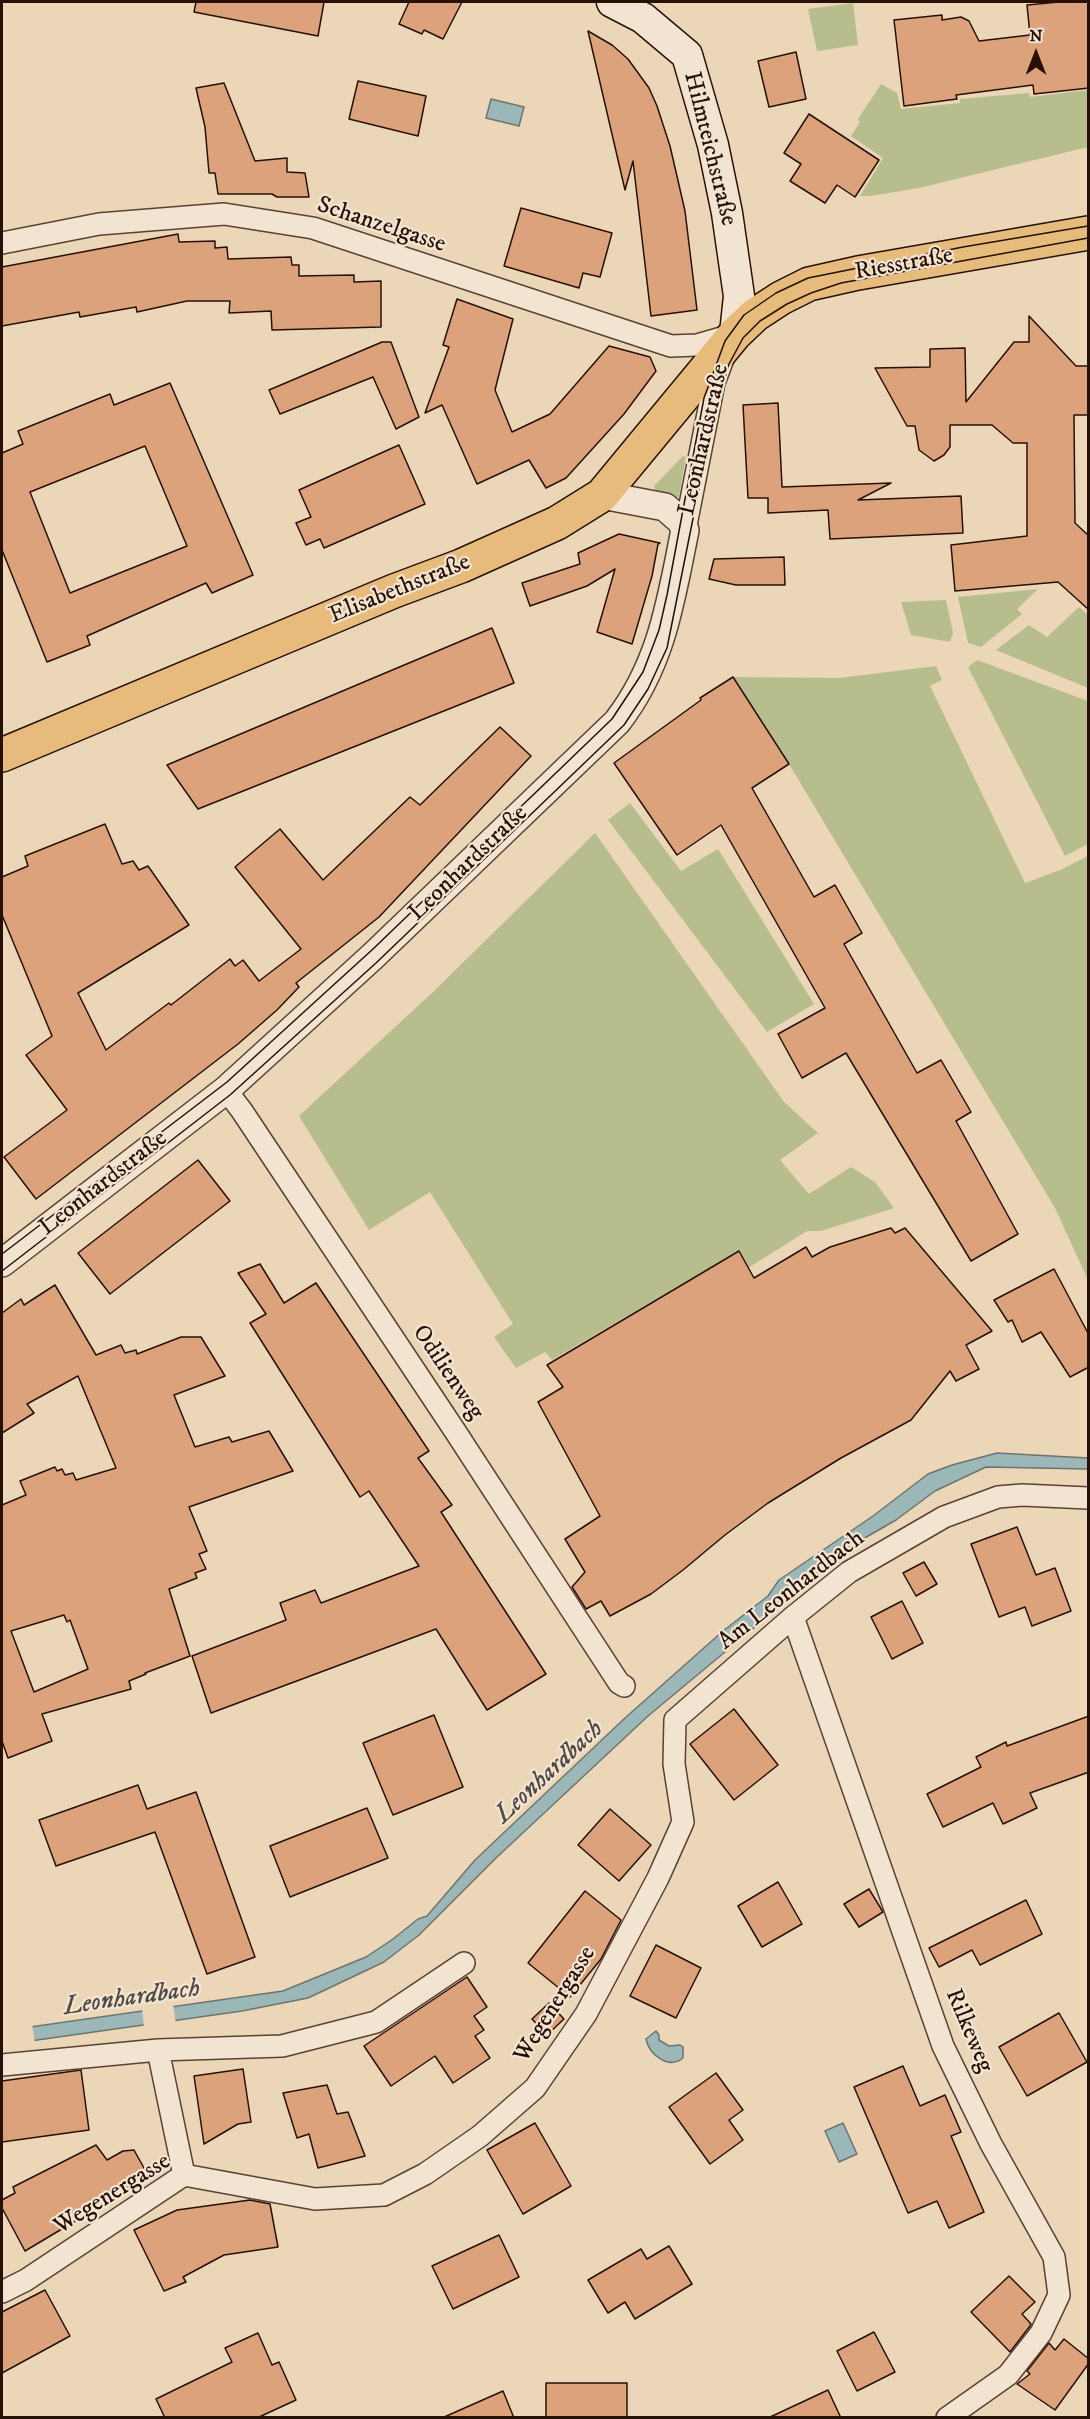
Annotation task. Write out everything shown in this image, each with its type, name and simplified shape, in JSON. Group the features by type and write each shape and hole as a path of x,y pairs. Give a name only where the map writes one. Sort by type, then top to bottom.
{"main road":[{"name":"Hilmteichstraße","path":"612,2 643,18 687,55 712,145 727,213 739,296 735,334"},
{"name":"Riesstraße","path":"735,334 755,315 809,284 858,273 1089,233"},
{"name":"Elisabethstraße","path":"2,755 394,591 461,566 557,523 602,495 735,334"}],"street":[{"name":"Schanzelgasse","path":"2,243 99,224 224,214 313,228 671,346 697,345 735,334"},
{"name":"Leonhardstraße","path":"2,1263 226,1090 372,957 618,722 633,702 655,659 666,623 714,383 725,352 735,334"},
{"path":"602,495 665,507 681,521 685,530"},
{"name":"Odilienweg","path":"226,1090 455,1431 585,1633 619,1683 624,1686"},
{"name":"Am Leonhardbach","path":"675,1720 793,1617 849,1572 917,1532 975,1504 998,1497 1022,1495 1089,1498"},
{"name":"Rilkeweg","path":"793,1617 943,2046 991,2144 1054,2257 1059,2295 1041,2333 1008,2375 947,2418"},
{"name":"Wegenergasse","path":"2,2292 26,2280 184,2175 315,2199 384,2195 425,2174 480,2136 535,2088 586,2014 658,1878 683,1822 674,1764 675,1720"},
{"path":"2,2064 158,2050 282,2046 376,2022 464,1963"},
{"path":"158,2050 184,2175"}],"green space":[{"path":"853,3 858,45 817,51 808,9"},
{"path":"881,84 897,93 901,109 960,103 960,99 1029,93 1030,97 1088,90 1088,147 919,188 860,196 883,158 851,136 860,122 858,119"},
{"path":"683,456 686,457 679,496 677,498 655,490 654,486"},
{"path":"1038,589 1017,609 1022,614 981,647 968,643 958,597"},
{"path":"946,600 953,633 950,642 911,635 901,602"},
{"path":"1079,607 1088,615 1088,688 996,650 1029,625 1047,637"},
{"path":"977,660 1088,701 1088,844 1065,856 968,667"},
{"path":"936,666 942,680 930,686 1025,883 1060,870 1088,856 1088,1280 1055,1208 789,764 733,677 839,678"},
{"path":"630,803 681,871 718,849 814,1004 767,1032 608,820"},
{"path":"595,833 784,1102 818,1133 780,1160 809,1194 851,1167 875,1182 894,1208 821,1231 807,1231 748,1268 738,1251 552,1360 545,1352 516,1368 494,1337 513,1324 430,1192 369,1230 299,1116 434,991"}],"water":[{"path":"491,99 524,107 519,126 486,118"},
{"name":"Leonhardbach","path":"997,1453 1088,1458 1088,1469 986,1467 935,1491 896,1520 856,1543 648,1716 496,1858 419,1935 384,1962 308,1998 242,2011 2,2045 2,2031 283,1991 366,1957 418,1919 427,1916 475,1860 625,1718 723,1631 768,1596 779,1580 873,1516 928,1474"},
{"path":"656,2031 659,2040 669,2046 683,2047 683,2058 671,2062 655,2055 646,2039"},
{"path":"843,2123 857,2154 839,2162 825,2131"}],"pier":[{"path":"173,2003 176,2024 144,2028 142,2008"},
{"path":"32,2023 35,2044 2,2048 2,2028"}],"building":[{"path":"196,2 324,2 318,36 194,12"},
{"path":"409,2 462,2 443,39 424,30 422,34 399,24"},
{"path":"1089,2 1089,88 1034,94 1033,85 956,95 957,99 904,106 894,20 942,15 942,20 961,17 969,21 979,41 1030,35 1027,5"},
{"path":"588,31 612,45 628,59 649,88 657,106 670,146 685,211 697,310 651,316 633,161 625,190"},
{"path":"796,52 806,99 769,107 758,61"},
{"path":"358,81 426,96 418,136 349,119"},
{"path":"224,83 255,161 287,158 287,172 305,173 309,197 218,194 215,173 209,173 205,127 196,88"},
{"path":"809,114 879,160 855,197 837,185 825,203 790,181 801,164 784,153"},
{"path":"521,208 612,233 600,277 583,273 579,288 504,266"},
{"path":"178,234 179,242 215,241 215,248 227,247 228,259 291,257 292,265 299,265 299,276 354,275 354,282 381,281 381,327 272,330 271,311 229,313 230,301 187,301 137,312 136,307 80,317 79,312 2,326 2,267"},
{"path":"457,299 513,319 495,390 512,432 550,414 609,346 650,357 656,371 624,414 566,478 546,488 529,460 477,484 442,405 425,413 449,347 443,345"},
{"path":"1029,316 1076,366 1089,366 1089,415 1074,415 1075,523 1089,536 1089,610 1058,582 955,591 951,545 1027,536 1027,443 1013,443 992,425 950,425 950,447 944,455 934,461 919,450 915,426 907,426 875,368 930,367 930,349 965,348 966,402 1014,342 1029,342"},
{"path":"382,342 391,342 419,417 396,429 373,377 280,414 269,390"},
{"path":"170,383 253,575 212,593 206,583 87,636 90,645 47,662 2,550 2,453 23,444 18,431 110,394 114,405","holes":["145,446 187,546 70,593 30,492"]},
{"path":"778,403 782,487 891,483 858,500 961,496 963,533 830,539 828,510 768,513 768,498 748,498 743,405"},
{"path":"399,445 425,504 324,548 320,539 306,545 296,523 311,517 299,490"},
{"path":"619,534 660,543 632,644 597,632 615,569 587,586 530,606 522,583 580,564 578,553"},
{"path":"784,557 785,585 736,585 709,579 714,559"},
{"path":"492,628 514,683 198,809 167,765"},
{"path":"733,677 789,764 752,788 814,897 835,885 862,933 844,944 917,1073 941,1060 971,1112 956,1121 1018,1234 971,1261 846,1053 802,1078 778,1034 825,1008 721,825 677,855 614,763 701,700 700,698"},
{"path":"500,727 531,756 379,917 296,983 299,987 238,1044 36,1199 4,1157 67,1110 26,1055 52,1036 2,915 2,877 28,866 25,856 105,824 122,864 133,861 139,870 148,866 189,925 78,993 106,1050 169,1003 171,1005 230,959 235,966 243,960 259,981 301,949 235,867 280,829 323,880 410,797 420,805"},
{"path":"198,1160 230,1201 110,1294 78,1253"},
{"path":"891,1228 895,1233 905,1228 992,1331 966,1345 979,1369 956,1381 950,1371 911,1420 841,1458 768,1503 651,1594 610,1616 601,1601 586,1609 572,1587 585,1572 565,1539 600,1516 538,1402 563,1387 547,1365 739,1251 754,1278 806,1247 812,1257 830,1247"},
{"path":"260,1264 284,1303 316,1283 429,1451 418,1458 452,1505 441,1512 546,1674 487,1710 436,1629 211,1713 192,1656 286,1620 280,1603 315,1590 321,1603 419,1566 369,1491 360,1497 250,1323 266,1314 238,1273"},
{"path":"1054,1269 1089,1335 1089,1367 1070,1377 1041,1332 1022,1342 1012,1320 1008,1322 994,1300"},
{"path":"55,1285 96,1355 121,1345 125,1353 136,1350 137,1354 181,1337 201,1337 225,1376 174,1395 195,1447 229,1437 232,1442 269,1431 293,1471 189,1507 207,1551 199,1554 206,1569 195,1573 197,1578 169,1589 190,1656 129,1681 131,1689 42,1714 52,1741 8,1758 2,1741 2,1505 26,1495 20,1481 55,1467 57,1471 62,1469 65,1475 73,1473 76,1480 116,1468 78,1376 27,1404 34,1413 2,1433 2,1313 21,1299 24,1305","holes":["64,1615 67,1622 70,1620 88,1669 34,1692 11,1631"]},
{"path":"1017,1527 1036,1575 1055,1568 1071,1611 1032,1626 1025,1607 999,1617 971,1544"},
{"path":"924,1562 937,1584 916,1596 903,1573"},
{"path":"902,1601 923,1643 892,1659 871,1617"},
{"path":"734,1709 778,1765 734,1800 690,1744"},
{"path":"434,1715 463,1787 393,1815 363,1743"},
{"path":"1089,1716 1089,1772 1030,1793 1037,1808 1003,1824 993,1803 943,1827 927,1794 981,1767 976,1757 1006,1742 1007,1746"},
{"path":"138,1785 147,1809 196,1792 255,1957 207,1974 155,1832 56,1866 39,1820"},
{"path":"367,1808 388,1858 290,1897 270,1846"},
{"path":"610,1809 651,1845 619,1881 578,1845"},
{"path":"778,1882 802,1924 762,1947 738,1906"},
{"path":"869,1889 883,1912 859,1927 844,1904"},
{"path":"585,1891 621,1920 601,1959 570,1997 528,1963"},
{"path":"1026,1900 1042,1934 980,1965 972,1950 939,1967 929,1948"},
{"path":"656,1945 701,1968 676,2018 630,1996"},
{"path":"467,1977 487,2007 474,2016 484,2030 475,2036 490,2058 453,2083 435,2056 391,2086 364,2046"},
{"path":"549,2003 564,2019 547,2035 532,2019"},
{"path":"1059,2013 1087,2062 1027,2096 999,2047"},
{"path":"903,2066 920,2106 945,2095 961,2132 951,2136 984,2212 949,2228 937,2201 908,2213 854,2087"},
{"path":"243,2069 251,2122 238,2124 204,2144 194,2076"},
{"path":"81,2070 89,2130 2,2142 2,2081"},
{"path":"716,2073 743,2110 729,2120 743,2140 710,2164 669,2107"},
{"path":"327,2085 337,2114 348,2112 365,2156 318,2168 309,2134 297,2138 283,2093"},
{"path":"535,2123 571,2186 523,2214 487,2150"},
{"path":"96,2145 107,2160 123,2151 134,2150 149,2177 25,2251 2,2208 2,2200 15,2193 13,2187"},
{"path":"250,2200 270,2204 278,2247 224,2255 183,2277 186,2282 164,2291 134,2230 177,2210"},
{"path":"499,2235 519,2277 453,2309 432,2266"},
{"path":"669,2246 692,2284 635,2319 625,2302 608,2313 588,2280 641,2249 647,2259"},
{"path":"1009,2276 1035,2302 1022,2314 1031,2324 1030,2326 1010,2352 971,2312"},
{"path":"45,2290 70,2336 2,2373 2,2312"},
{"path":"874,2332 895,2372 857,2391 837,2351"},
{"path":"258,2333 272,2365 279,2362 296,2400 257,2418 165,2418 156,2399 232,2362 225,2348"},
{"path":"1064,2339 1089,2359 1089,2363 1055,2410 1017,2384 1030,2374 1027,2371 1049,2343 1055,2350"},
{"path":"546,2383 627,2383 627,2418 546,2418"},
{"path":"828,2390 841,2418 768,2418"},
{"path":"503,2391 514,2418 442,2418"}],"tram line":[{"path":"2,1254 227,1082 373,949 612,719 643,672 659,630 704,398 725,341 744,315 776,293 808,278 963,247 1088,226"},
{"path":"2,1271 230,1095 376,963 624,725 648,689 667,648 715,409 729,364 743,338 760,321 787,304 841,283 1088,238"}]}
